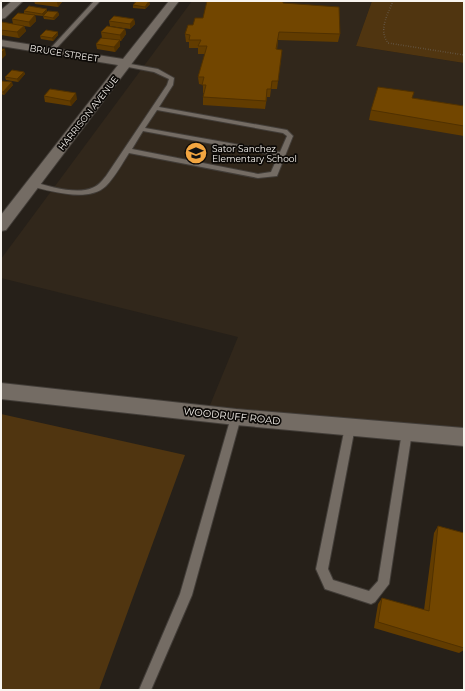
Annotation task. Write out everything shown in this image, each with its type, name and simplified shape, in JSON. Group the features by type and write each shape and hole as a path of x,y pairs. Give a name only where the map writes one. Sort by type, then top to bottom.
{"street":[{"path":"1,16 18,1"},
{"name":"HARRISON AVENUE","path":"1,226 174,1"},
{"name":"BRUCE STREET","path":"1,43 126,64"},
{"name":"WOODRUFF ROAD","path":"1,391 236,416 464,437"}],"lane":[{"path":"51,51 97,1"},
{"path":"33,184 70,192 86,192 100,188 109,178 156,108 172,79 166,74 154,70 126,64"},
{"path":"127,150 258,176 268,176 274,174 290,136 285,132 156,108"},
{"path":"141,129 282,155"},
{"path":"146,690 186,595 236,416"},
{"path":"350,427 322,569 330,585 371,598 383,584 407,432"}],"path":[{"path":"393,1 384,22 385,39 388,43 464,55"}],"shaded area":[{"path":"192,1 372,1 356,46 464,63 464,436 208,410 238,337 1,278 1,259"},
{"path":"372,1 464,1 464,63 356,46"},
{"path":"1,414 185,455 99,690 1,690"}],"building":[{"path":"137,1 149,1 145,7 133,5"},
{"path":"207,1 283,1 283,3 339,7 340,34 279,32 276,49 282,50 278,81 272,81 271,89 267,89 266,101 203,97 206,85 202,85 204,77 198,77 207,46 198,46 201,40 189,40 190,35 185,34 188,25 193,25 195,18 203,18"},
{"path":"29,6 47,9 42,14 24,11"},
{"path":"48,11 58,12 53,18 43,16"},
{"path":"18,13 35,15 29,22 12,19"},
{"path":"114,16 134,19 130,24 109,21"},
{"path":"2,22 24,26 17,32 1,30"},
{"path":"107,26 125,29 120,35 101,32"},
{"path":"46,30 58,32 52,38 40,36"},
{"path":"101,38 120,40 114,47 96,44"},
{"path":"12,70 24,72 17,79 5,77"},
{"path":"1,81 12,82 3,92 1,92"},
{"path":"378,87 414,92 412,98 464,106 464,126 371,110"},
{"path":"50,89 76,93 70,101 44,96"},
{"path":"438,526 464,533 464,648 378,622 382,598 429,611"}],"place":[{"name":"Sator Sanchez Elementary School","path":"196,153"}]}
